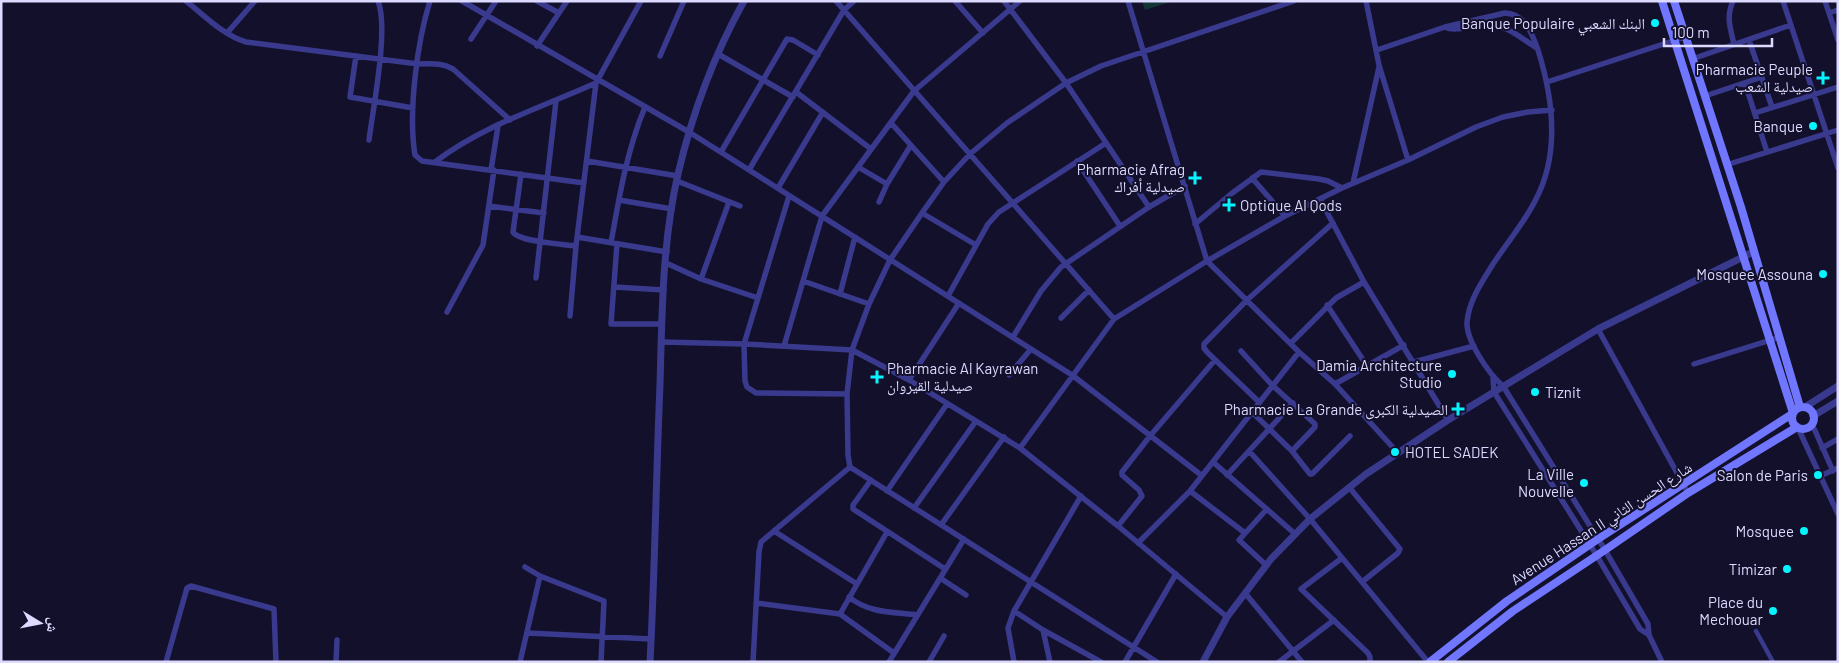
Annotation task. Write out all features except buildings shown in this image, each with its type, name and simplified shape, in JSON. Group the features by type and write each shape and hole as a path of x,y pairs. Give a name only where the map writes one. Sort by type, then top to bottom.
{"main road":[{"path":"1662,1 1793,414 1793,423 1797,427 1806,428 1813,420 1809,409 1802,407"},
{"path":"1674,1 1802,407"},
{"path":"1710,149 1720,146"},
{"path":"1721,184 1731,180"},
{"path":"1793,414 1802,407"},
{"name":"Avenue Hassan II شارع الحسن الثاني","path":"1429,662 1508,601 1598,539 1793,414"},
{"name":"Avenue Hassan II شارع الحسن الثاني","path":"1448,662 1513,611 1688,493 1797,427"},
{"path":"1712,466 1717,476"},
{"path":"1508,601 1513,611"},
{"path":"1482,621 1489,630"}],"street":[{"path":"186,1 235,39 260,45 418,64 440,63 453,69 510,120"},
{"path":"227,33 255,1"},
{"path":"369,140 380,59 381,9 378,1"},
{"path":"430,1 421,34 413,108 415,155 422,161 584,183"},
{"path":"462,1 597,81 689,132 1072,375 1202,475"},
{"path":"471,39 496,1"},
{"path":"537,1 559,13"},
{"path":"537,46 567,1"},
{"path":"570,316 577,237 597,81 641,1"},
{"path":"660,56 684,1"},
{"path":"650,662 661,342 666,263 672,209 677,178 689,132 718,54 744,1"},
{"path":"836,1 1114,319"},
{"path":"749,170 844,10 854,1"},
{"path":"955,1 983,33"},
{"path":"1004,1 1066,83 1149,207"},
{"path":"784,346 822,216 914,91 1020,1"},
{"path":"1128,1 1207,261 1299,352 1335,384 1398,453"},
{"path":"1157,662 850,467 848,455 847,394 852,350 869,304 890,260 922,213 944,182 970,154 1007,123 1066,83 1101,66 1294,1"},
{"path":"1366,1 1379,65 1408,160"},
{"path":"1734,44 1728,12 1733,2 1741,1"},
{"path":"1783,1 1838,168"},
{"path":"1825,1 1836,29 1838,40"},
{"path":"1829,13 1838,10"},
{"path":"1377,50 1445,27 1505,13 1519,17 1528,27 1537,48 1547,82 1552,110 1548,165 1541,188 1530,211 1498,256 1471,302 1467,323 1469,336 1493,378 1503,386 1561,478 1640,609 1648,624 1649,636 1662,662"},
{"path":"1488,17 1488,24"},
{"path":"1445,27 1452,30 1488,24 1511,32 1537,48"},
{"path":"1692,60 1791,25"},
{"path":"1547,82 1685,36"},
{"path":"721,152 787,40 793,40 818,55"},
{"path":"1749,40 1772,107"},
{"path":"718,54 823,112 871,149"},
{"path":"356,56 350,95 358,99 413,108"},
{"path":"1353,183 1379,65"},
{"path":"1705,96 1762,78"},
{"path":"435,162 456,146 597,81"},
{"path":"1745,83 1767,152"},
{"path":"1755,113 1838,87"},
{"path":"536,278 556,101"},
{"path":"645,107 633,138 619,200 614,243 612,324 662,324"},
{"path":"1020,448 1114,319 1207,261 1285,216 1342,188 1408,160 1476,127 1503,117 1552,110"},
{"path":"778,188 823,112"},
{"path":"891,123 944,182"},
{"path":"447,312 483,245 490,206 498,126"},
{"path":"1726,165 1838,130"},
{"path":"948,296 994,217 1012,202 1106,143"},
{"path":"878,202 911,145"},
{"path":"587,161 677,178 740,206"},
{"path":"1077,162 1120,226"},
{"path":"858,167 887,184"},
{"path":"1195,224 1257,174 1266,172 1319,179 1342,188"},
{"path":"521,174 514,234 517,237 576,246"},
{"path":"1252,178 1285,216"},
{"path":"1013,338 1041,291 1065,263 1149,207 1185,186"},
{"path":"789,196 744,344 745,381 747,387 756,393 847,394"},
{"path":"1320,199 1364,282 1448,420"},
{"path":"619,200 672,209"},
{"path":"701,278 729,202"},
{"path":"490,206 544,214"},
{"path":"922,213 976,245"},
{"path":"1259,402 1215,360 1204,348 1204,344 1248,300 1333,223"},
{"path":"577,237 667,252"},
{"path":"840,294 854,237"},
{"path":"1203,662 1227,617 1266,565 1294,533 1349,487 1448,420 1598,329 1753,252"},
{"path":"666,263 701,278 758,298"},
{"path":"803,281 869,304"},
{"path":"1291,343 1327,305 1364,282"},
{"path":"614,287 664,290"},
{"path":"1061,318 1089,290"},
{"path":"909,380 959,303"},
{"path":"1327,305 1367,366"},
{"path":"1598,329 1688,493"},
{"path":"1694,364 1780,337"},
{"path":"661,342 852,350 909,380 1020,448 1118,526 1227,617"},
{"path":"1335,384 1404,345"},
{"path":"1414,362 1474,346"},
{"path":"1009,375 1031,349"},
{"path":"1241,352 1272,385 1315,425 1292,451"},
{"path":"1138,544 1190,491 1299,352"},
{"path":"1118,526 1142,496 1139,490 1122,474 1150,436 1215,360"},
{"path":"1493,378 1494,392 1591,545 1640,629 1649,636"},
{"path":"1802,407 1838,386"},
{"path":"1820,476 1835,469 1822,448 1813,420 1838,401"},
{"path":"887,491 948,404"},
{"path":"1226,475 1292,404"},
{"path":"1252,412 1270,428 1292,451 1309,473 1312,474 1350,436"},
{"path":"914,508 976,421"},
{"path":"1797,427 1838,514"},
{"path":"941,525 1004,437"},
{"path":"1822,448 1838,439"},
{"path":"1249,451 1310,519 1429,662"},
{"path":"1213,462 1294,533"},
{"path":"752,662 759,547 761,542 850,467"},
{"path":"1552,483 1561,478"},
{"path":"870,480 853,509 945,570"},
{"path":"1349,487 1400,549 1398,553 1362,582"},
{"path":"1190,491 1245,533"},
{"path":"1014,662 1008,628 1014,610 1081,496"},
{"path":"1266,565 1239,541 1267,509"},
{"path":"774,531 857,584"},
{"path":"840,614 887,532"},
{"path":"889,662 964,539"},
{"path":"1342,558 1302,589 1368,653 1370,662"},
{"path":"526,567 540,576 604,601 602,662"},
{"path":"1125,662 1135,648 1176,574"},
{"path":"520,662 540,576"},
{"path":"940,578 966,595"},
{"path":"166,662 187,588 191,586 274,609 276,662"},
{"path":"1245,593 1302,662"},
{"path":"849,597 858,605 869,609 917,615"},
{"path":"756,603 840,614 894,653"},
{"path":"1631,614 1640,609"},
{"path":"1014,610 1043,630 1100,662"},
{"path":"1279,662 1334,620"},
{"path":"1043,630 1050,662"},
{"path":"1756,631 1773,662"},
{"path":"528,633 652,639"},
{"path":"928,662 944,636"},
{"path":"336,662 337,640"}],"green space":[{"path":"1142,1 1173,1 1145,10"}],"place":[{"name":"Banque Populaire البنك الشعبي","path":"1655,23"},
{"name":"Pharmacie Peuple صيدلية الشعب","path":"1823,78"},
{"name":"Banque","path":"1813,126"},
{"name":"Pharmacie Afrag صيدلية أفراك","path":"1195,178"},
{"name":"Optique Al Qods","path":"1229,205"},
{"name":"Mosquee Assouna","path":"1823,274"},
{"name":"Damia Architecture Studio","path":"1452,374"},
{"name":"Pharmacie Al Kayrawan صيدلية القيروان","path":"877,377"},
{"name":"Tiznit","path":"1535,392"},
{"name":"Pharmacie La Grande الصيدلية الكبرى","path":"1458,409"},
{"name":"HOTEL SADEK","path":"1395,452"},
{"name":"Salon de Paris","path":"1818,475"},
{"name":"La Ville Nouvelle","path":"1584,483"},
{"name":"Mosquee","path":"1804,531"},
{"name":"Timizar","path":"1787,569"},
{"name":"Place du Mechouar","path":"1773,611"}]}
